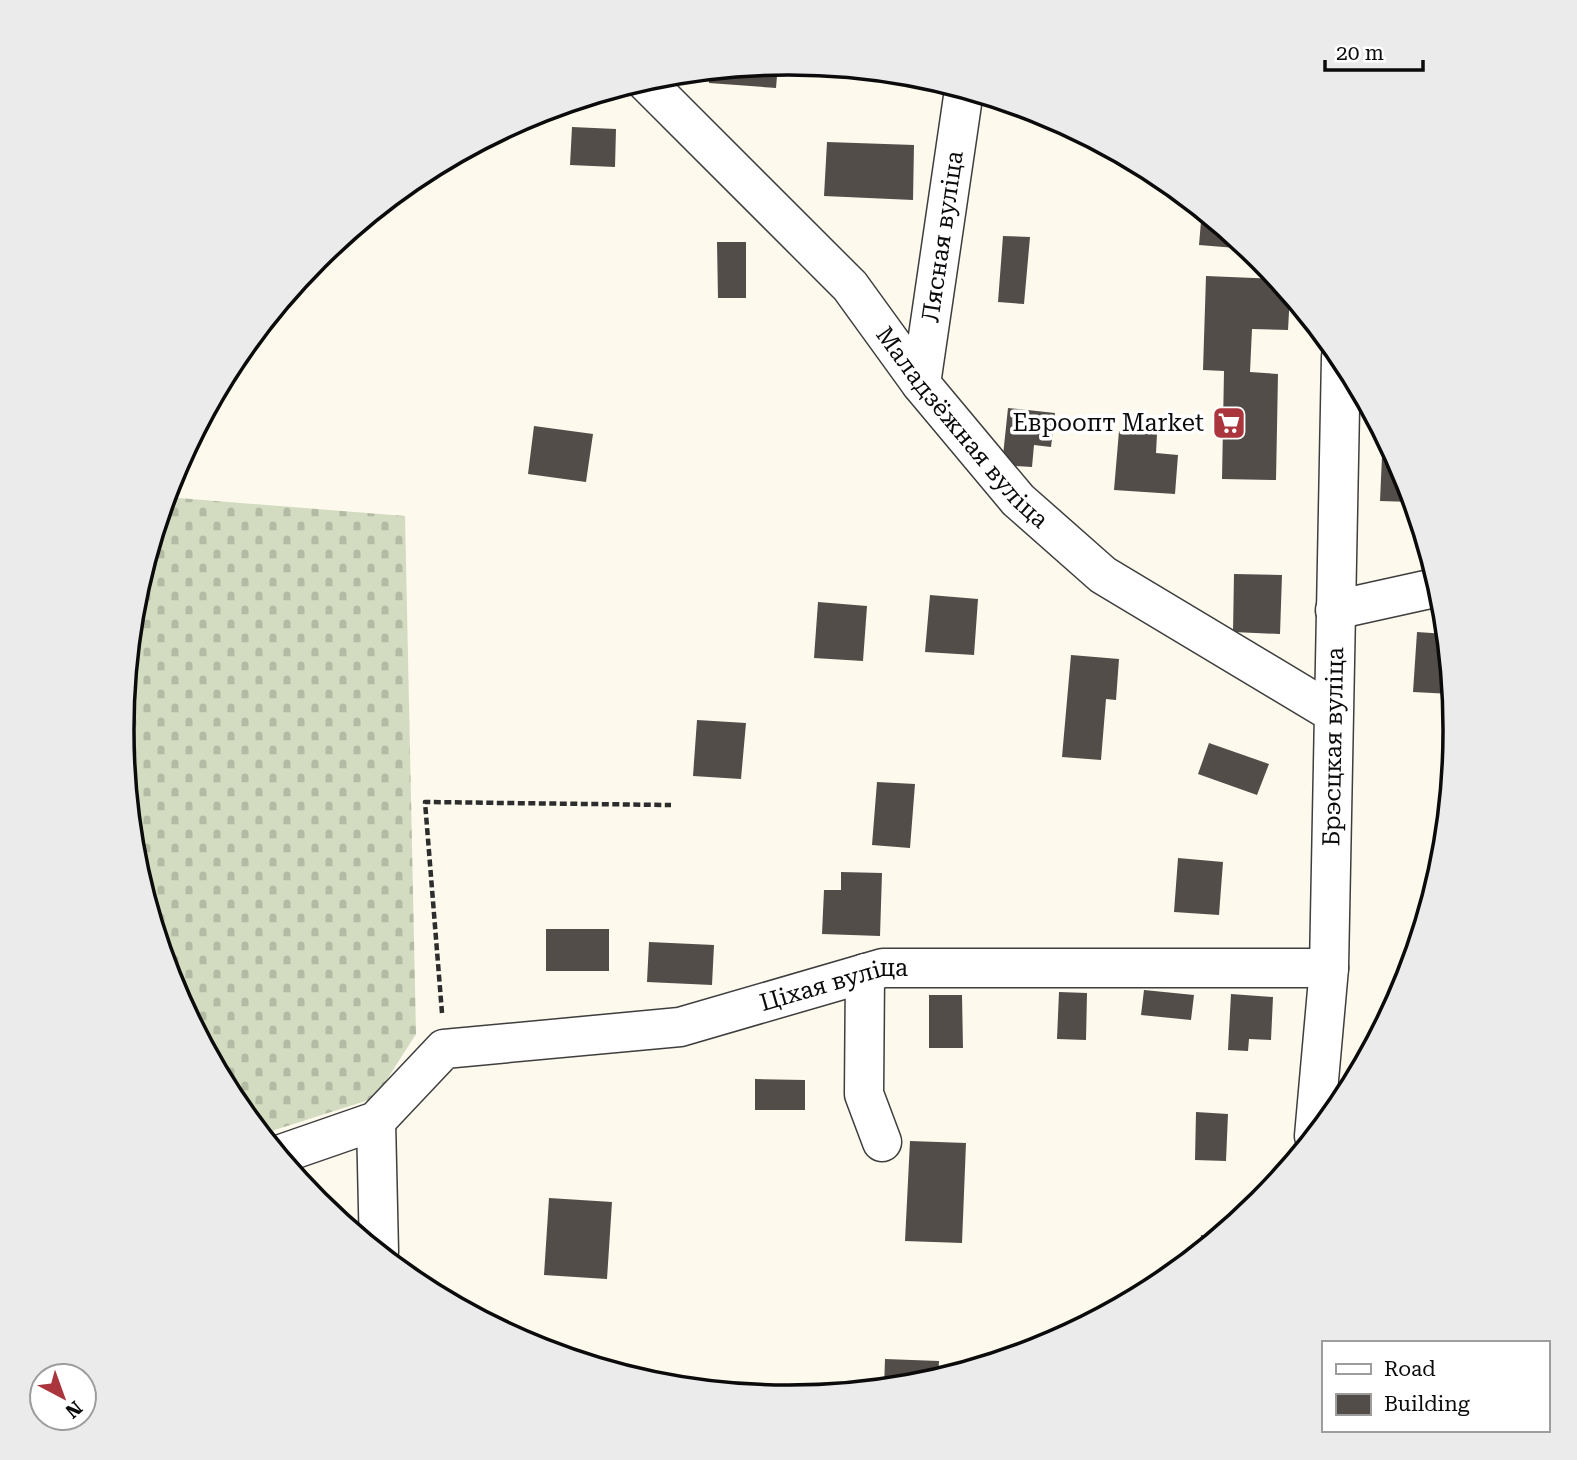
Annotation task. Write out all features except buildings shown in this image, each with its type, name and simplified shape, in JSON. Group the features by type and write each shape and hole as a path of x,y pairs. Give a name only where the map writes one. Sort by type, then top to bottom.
{"street":[{"name":"Маладзёжная вуліца","path":"654,90 850,286 921,384 1018,500 1103,575 1333,713"},
{"name":"Лясная вуліца","path":"921,384 963,99"},
{"name":"Брэсцкая вуліца","path":"1316,1118 1329,968 1341,378"},
{"path":"1335,610 1428,589"},
{"name":"Ціхая вуліца","path":"444,1049 680,1027 883,968 1329,968"},
{"path":"865,973 864,1094 882,1142"},
{"path":"288,1152 376,1121 444,1049"},
{"path":"376,1121 379,1240"}],"path":[{"path":"444,1049 425,802 671,805"}],"green space":[{"path":"177,498 405,516 416,1034 375,1098 271,1131 244,1094 201,1020 168,940 146,858 139,815 134,730 135,687 146,602"}],"place":[{"name":"Евроопт Market","path":"1229,423"}]}
